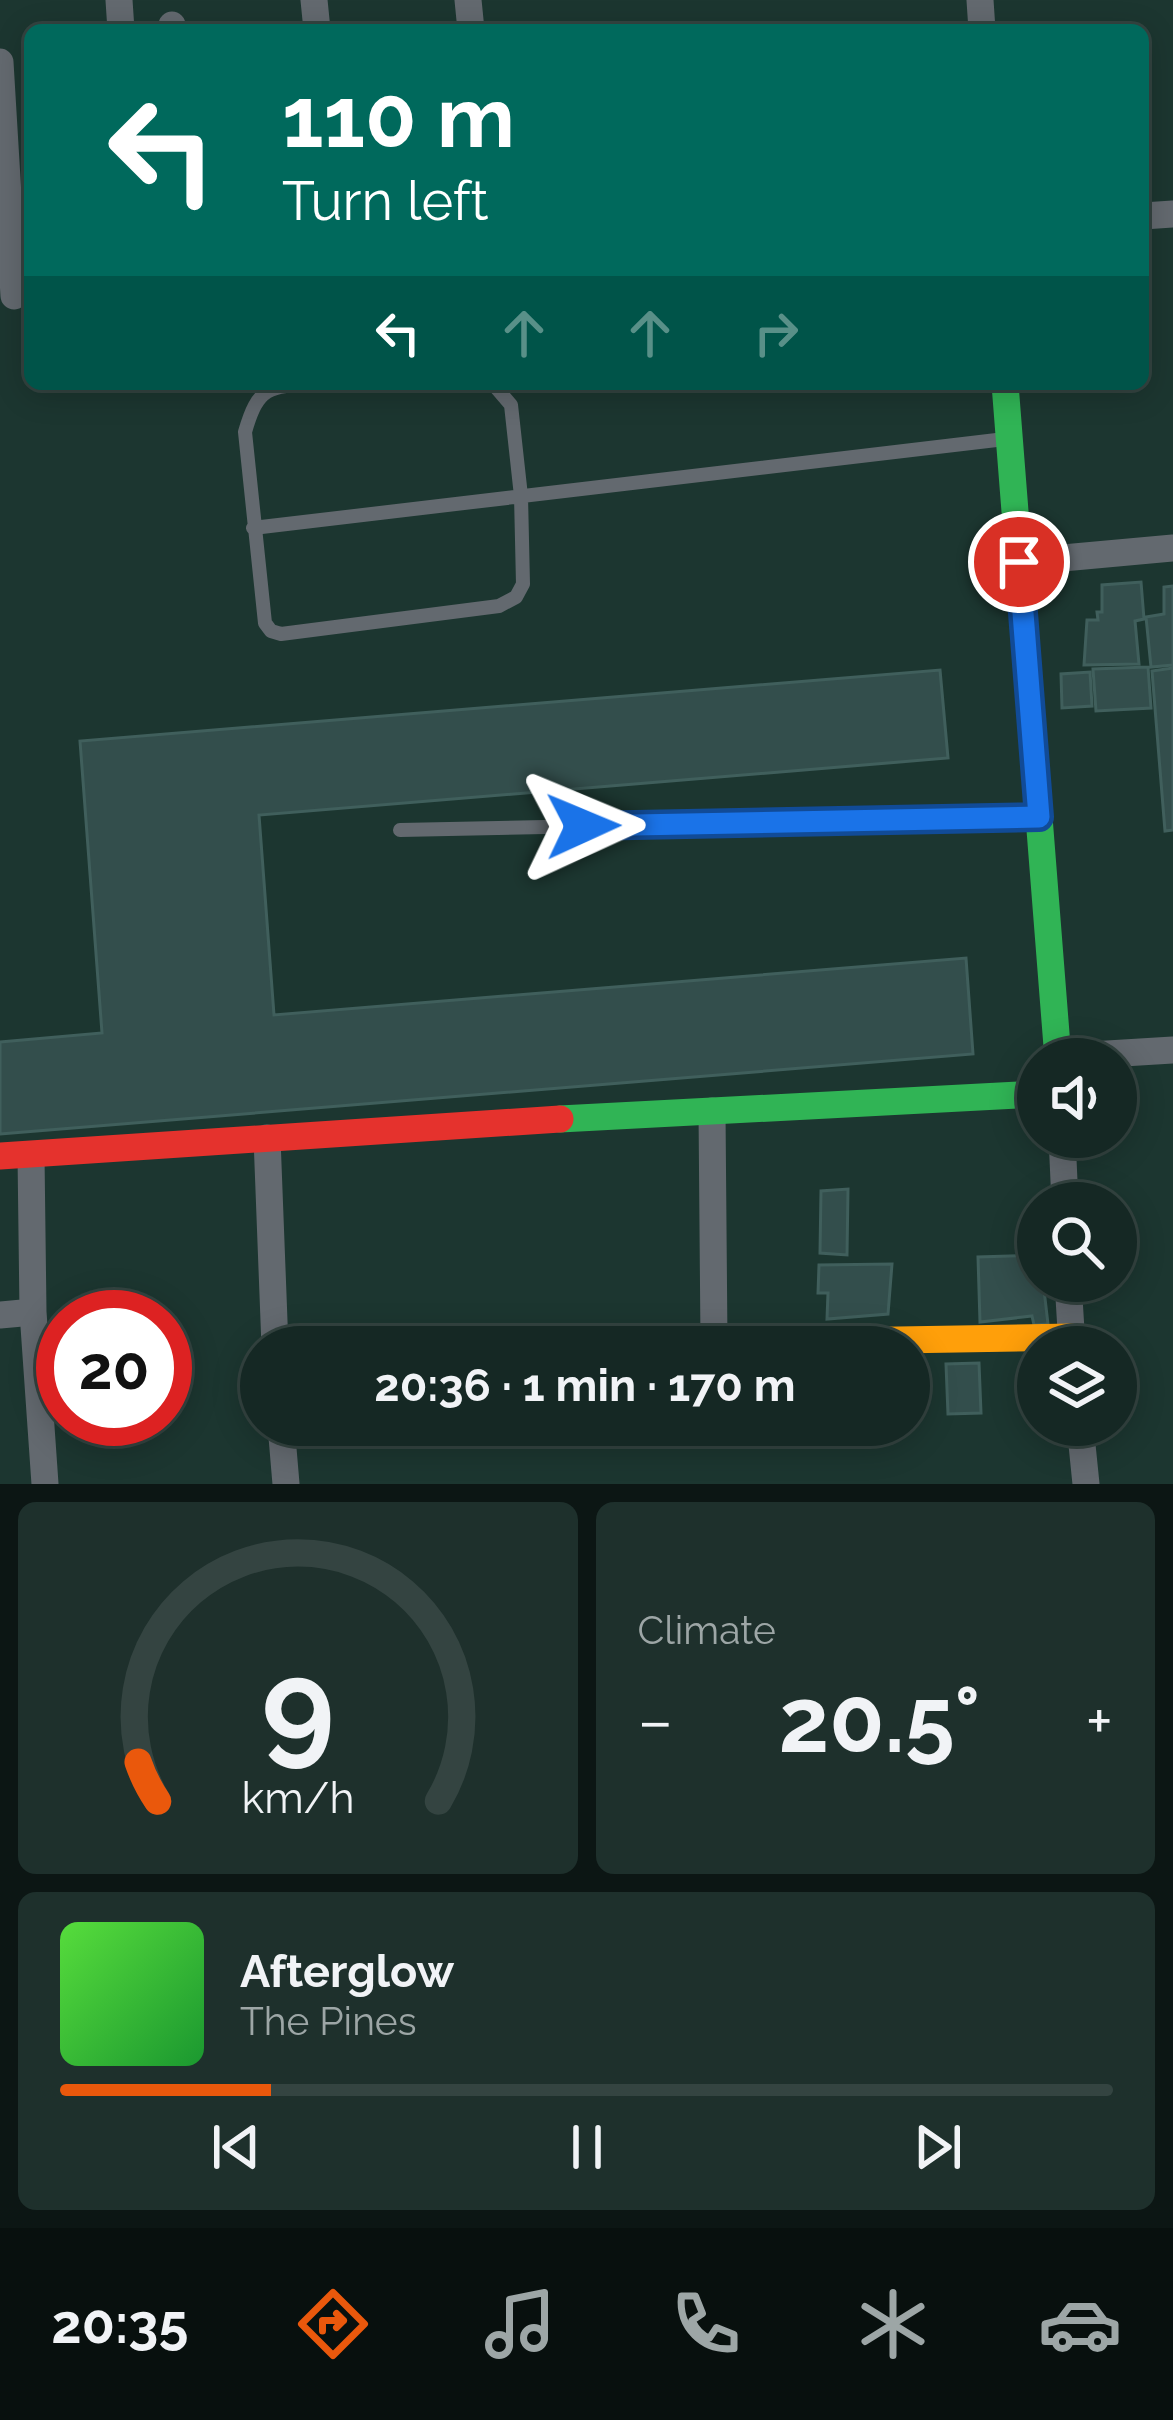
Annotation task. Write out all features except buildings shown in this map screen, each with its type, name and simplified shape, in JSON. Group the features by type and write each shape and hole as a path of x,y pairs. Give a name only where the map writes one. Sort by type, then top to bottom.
{"street":[{"path":"0,62 15,296"},
{"path":"1005,390 1056,1038"},
{"path":"1019,562 1173,548"},
{"path":"1137,1053 1173,1050"},
{"path":"0,1156 1017,1095"},
{"path":"712,1111 714,1326"},
{"path":"267,1138 274,1326"},
{"path":"31,1155 33,1312 46,1484"},
{"path":"0,1315 33,1312"},
{"path":"930,1342 1017,1342"},
{"path":"283,1446 286,1484"},
{"path":"1082,1446 1086,1484"}],"lane":[{"path":"268,390 253,406 245,432 265,623 271,632 280,634 500,606 516,597 524,584 521,496 511,405 498,390"},
{"path":"253,528 1008,439"},
{"path":"400,830 1039,817"}],"traffic: fast":[{"path":"1005,390 1056,1038"},
{"path":"560,1119 1017,1095"}],"traffic: slow":[{"path":"930,1339 1017,1338"}],"traffic: jam":[{"path":"0,1156 560,1119"}],"route":[{"path":"583,826 1039,817 1019,562"}]}
